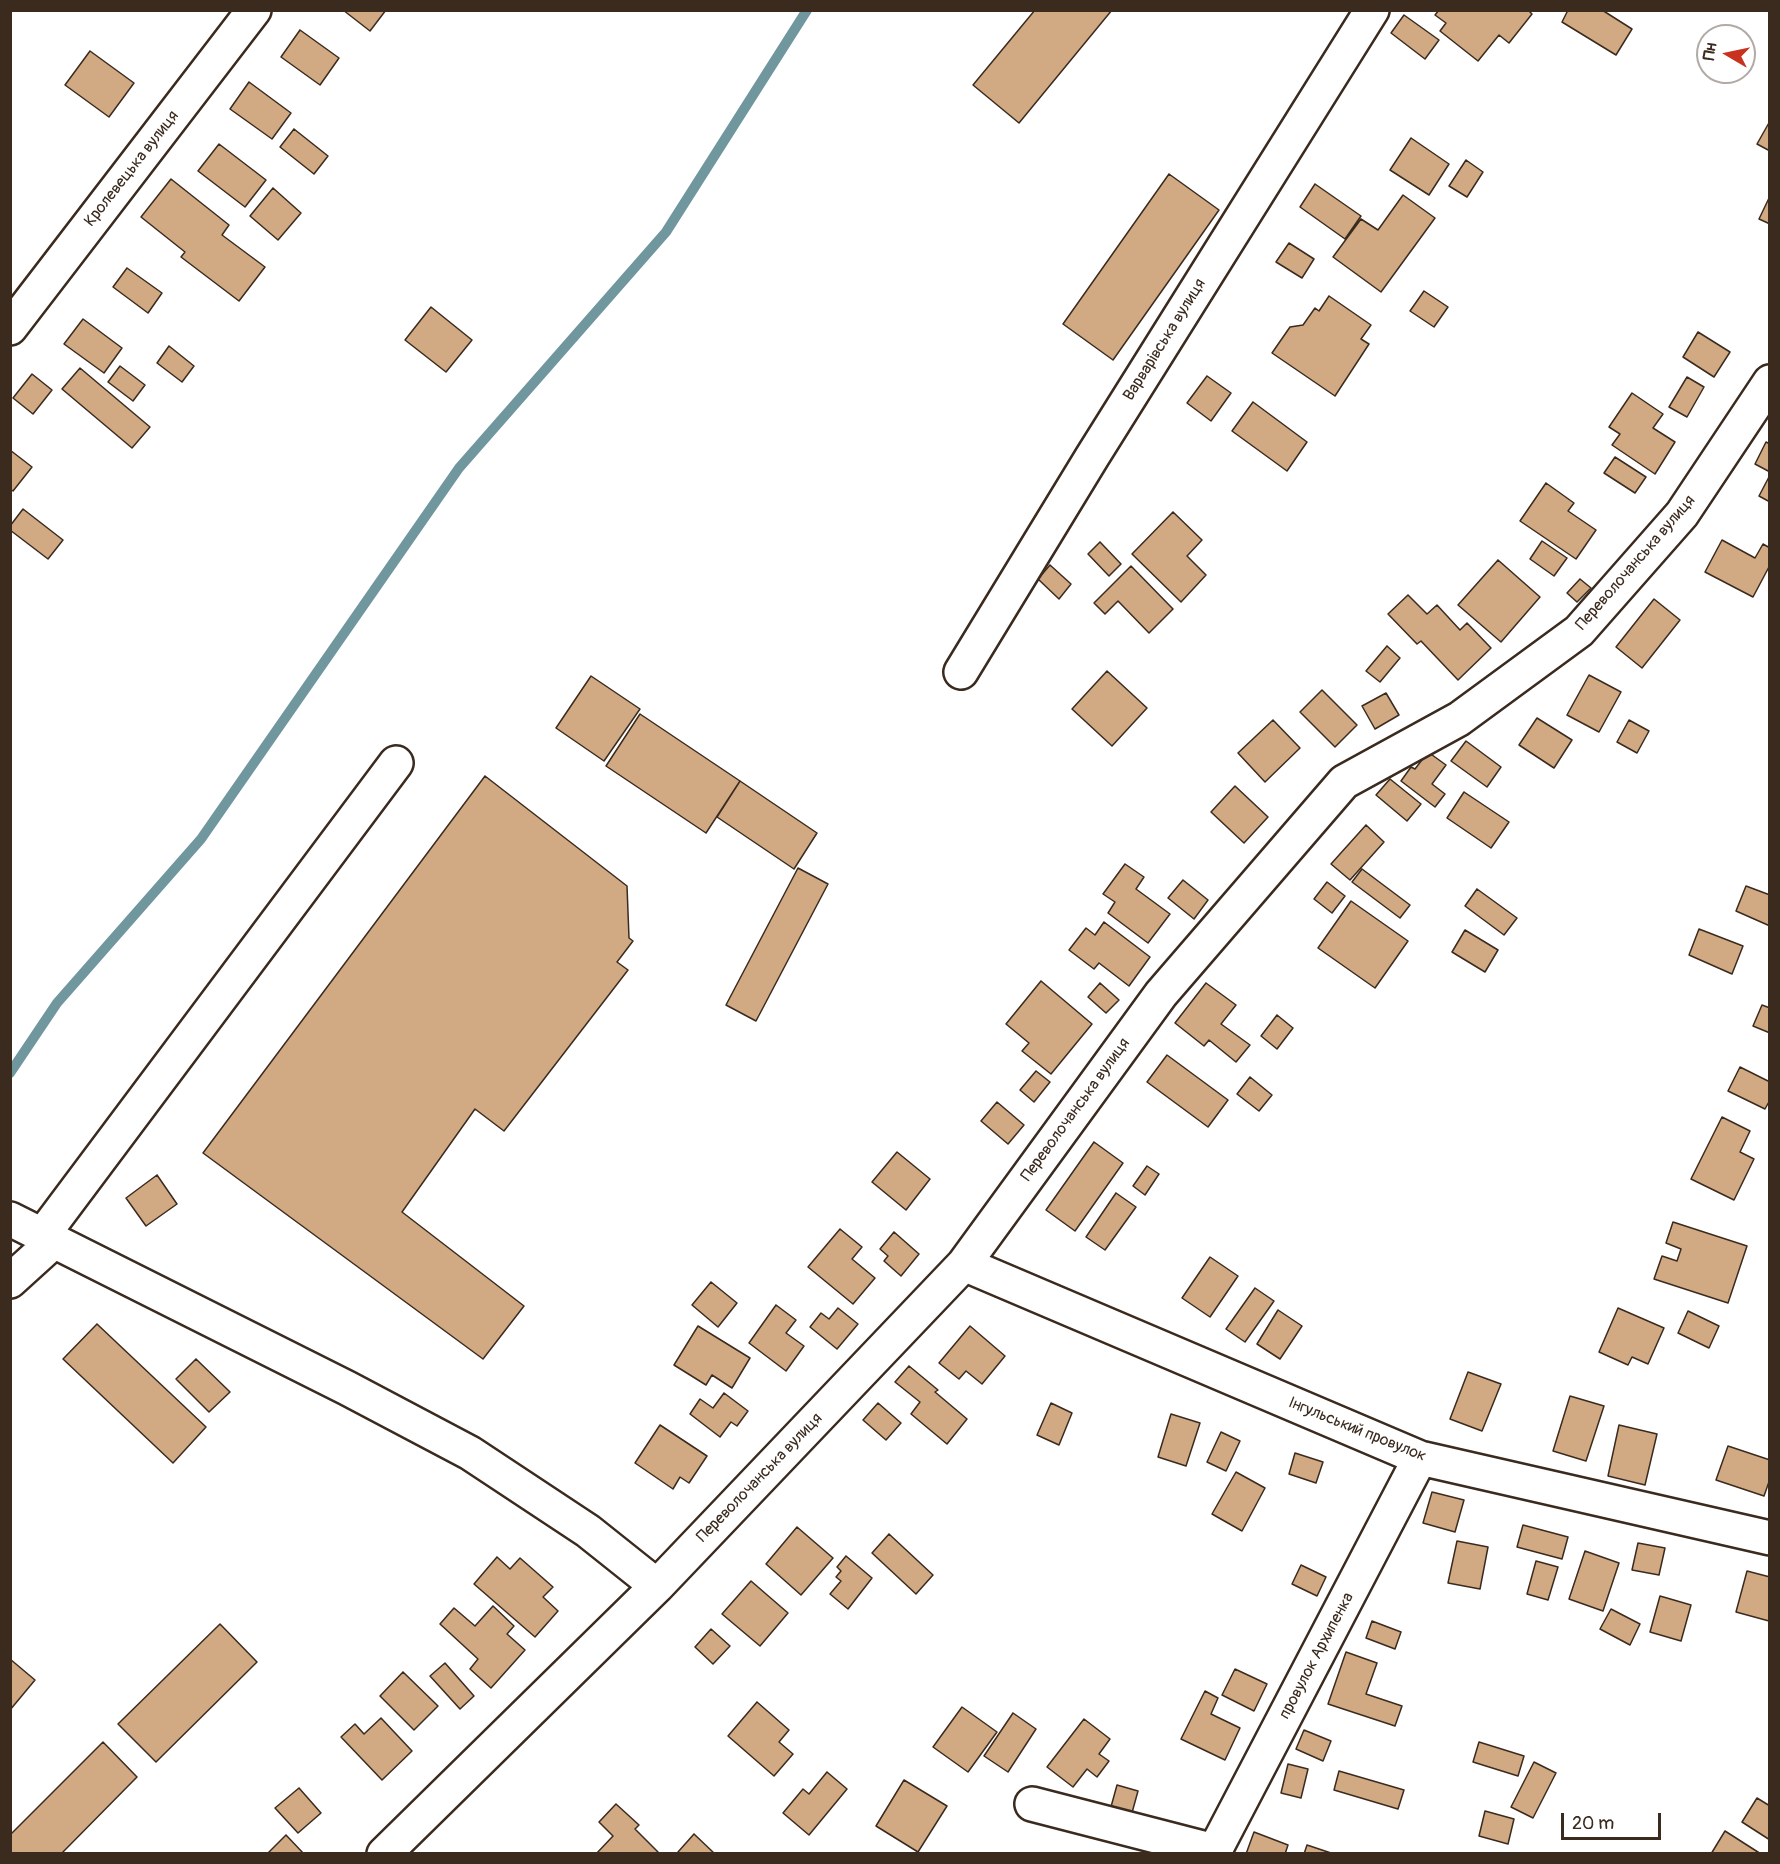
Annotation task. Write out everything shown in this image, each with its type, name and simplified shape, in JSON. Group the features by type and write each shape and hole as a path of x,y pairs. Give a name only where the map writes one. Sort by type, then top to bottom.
{"street":[{"name":"Кролевецька вулиця","path":"10,328 254,10"},
{"name":"Варварівська вулиця","path":"961,672 1098,447 1372,10"},
{"name":"Переволочанська вулиця","path":"384,1854 657,1586 964,1264 1161,994 1344,782 1459,719 1580,631 1682,514 1770,382"},
{"path":"10,1281 48,1239 396,763"},
{"path":"10,1219 347,1388 470,1453 588,1531 657,1586"},
{"name":"Інгульський провулок","path":"964,1264 1420,1458 1770,1538"},
{"name":"провулок Архипенка","path":"1214,1852 1420,1458"},
{"path":"1032,1804 1214,1852"}],"building":[{"path":"343,10 386,10 370,31"},
{"path":"1035,10 1112,10 1019,123 973,85"},
{"path":"1439,10 1528,10 1532,14 1509,43 1499,35 1478,61 1440,31 1446,23 1435,15"},
{"path":"1568,10 1602,10 1632,29 1616,55 1562,22"},
{"path":"1404,15 1439,40 1425,59 1391,33"},
{"path":"300,30 339,58 320,85 281,57"},
{"path":"90,51 134,83 109,117 65,85"},
{"path":"249,82 291,113 272,139 230,109"},
{"path":"1770,121 1770,151 1757,144"},
{"path":"294,129 328,156 314,174 280,147"},
{"path":"1411,138 1449,164 1429,195 1390,170"},
{"path":"219,144 266,180 245,207 198,171"},
{"path":"1466,160 1483,172 1467,197 1449,186"},
{"path":"1169,174 1219,210 1113,360 1063,324"},
{"path":"171,179 229,225 222,235 265,267 239,301 181,257 185,252 141,217"},
{"path":"1315,184 1361,216 1345,239 1300,207"},
{"path":"273,188 301,213 278,240 250,216"},
{"path":"1403,195 1435,218 1381,292 1333,257 1361,219 1378,230"},
{"path":"1770,196 1770,224 1759,219"},
{"path":"1289,243 1314,259 1302,278 1276,262"},
{"path":"127,268 162,293 148,313 113,287"},
{"path":"1424,291 1448,307 1434,327 1410,311"},
{"path":"1329,296 1371,325 1361,339 1369,344 1335,396 1272,353 1290,327 1303,325 1315,308 1319,311"},
{"path":"431,307 472,340 446,372 405,340"},
{"path":"83,319 122,348 104,373 64,344"},
{"path":"1698,332 1730,352 1714,377 1683,357"},
{"path":"169,346 194,366 182,382 157,363"},
{"path":"120,366 145,385 133,401 108,382"},
{"path":"80,368 150,427 132,448 62,389"},
{"path":"32,374 52,390 33,414 13,398"},
{"path":"1207,376 1231,393 1211,421 1187,403"},
{"path":"1687,377 1704,387 1687,417 1669,407"},
{"path":"1632,393 1663,414 1653,428 1675,442 1655,474 1612,445 1620,434 1609,427"},
{"path":"1253,402 1307,442 1287,471 1232,431"},
{"path":"1766,442 1770,444 1770,472 1755,464"},
{"path":"10,450 32,467 13,491 10,489"},
{"path":"1615,457 1646,477 1635,493 1604,473"},
{"path":"1770,475 1770,502 1759,496"},
{"path":"1546,483 1574,503 1568,511 1596,530 1576,559 1520,521"},
{"path":"23,509 63,540 48,559 10,530 10,526"},
{"path":"1173,512 1202,540 1187,556 1206,575 1181,602 1132,554"},
{"path":"1722,540 1755,558 1763,544 1770,548 1770,565 1753,597 1705,572"},
{"path":"1542,541 1567,558 1554,576 1530,559"},
{"path":"1100,542 1121,564 1109,576 1088,554"},
{"path":"1498,560 1540,597 1501,642 1458,605"},
{"path":"1050,565 1071,584 1059,599 1038,579"},
{"path":"1131,566 1173,609 1149,633 1118,601 1105,614 1094,603"},
{"path":"1580,579 1591,588 1577,602 1567,593"},
{"path":"1408,595 1427,614 1437,605 1460,630 1467,623 1491,648 1458,680 1421,641 1417,644 1388,614"},
{"path":"1654,599 1680,620 1642,668 1616,647"},
{"path":"1387,646 1400,658 1380,682 1366,671"},
{"path":"1107,671 1147,708 1112,746 1072,709"},
{"path":"1589,675 1621,692 1599,732 1567,715"},
{"path":"591,676 640,709 604,761 556,728"},
{"path":"1322,690 1357,725 1335,747 1300,712"},
{"path":"1386,693 1399,715 1375,729 1362,706"},
{"path":"640,714 740,781 706,833 606,766"},
{"path":"1537,718 1572,740 1554,768 1519,745"},
{"path":"1273,720 1300,748 1265,782 1238,753"},
{"path":"1629,720 1649,731 1637,753 1617,742"},
{"path":"1466,741 1501,767 1487,787 1451,761"},
{"path":"1428,752 1446,765 1432,784 1445,794 1435,807 1401,781 1411,767 1415,769"},
{"path":"485,776 627,886 629,938 633,941 617,962 628,970 504,1131 475,1109 402,1212 524,1306 483,1359 203,1153"},
{"path":"1390,779 1421,804 1407,821 1376,795"},
{"path":"740,781 817,833 794,869 717,817"},
{"path":"1235,786 1268,817 1244,843 1211,812"},
{"path":"1464,792 1509,822 1491,848 1447,818"},
{"path":"1366,825 1384,842 1350,880 1331,864"},
{"path":"1125,864 1144,877 1136,889 1170,914 1148,943 1108,913 1115,902 1103,894"},
{"path":"798,868 828,884 756,1021 726,1005"},
{"path":"1362,869 1410,905 1400,918 1352,882"},
{"path":"1183,880 1208,900 1194,919 1168,898"},
{"path":"1327,882 1345,896 1332,913 1314,899"},
{"path":"1746,886 1770,895 1770,926 1736,911"},
{"path":"1477,889 1517,918 1504,935 1465,906"},
{"path":"1351,901 1408,941 1375,988 1318,948"},
{"path":"1104,922 1150,957 1129,986 1099,963 1094,969 1069,950 1086,928 1095,935"},
{"path":"1699,929 1743,946 1732,974 1689,955"},
{"path":"1465,930 1498,950 1485,972 1452,952"},
{"path":"1041,981 1092,1024 1051,1074 1022,1051 1029,1043 1006,1024"},
{"path":"1100,983 1119,1000 1106,1013 1088,997"},
{"path":"1206,983 1236,1005 1221,1024 1250,1045 1236,1062 1209,1040 1204,1046 1175,1023"},
{"path":"1762,1005 1770,1008 1770,1033 1753,1026"},
{"path":"1277,1015 1293,1028 1277,1049 1261,1036"},
{"path":"1167,1055 1228,1100 1208,1127 1147,1082"},
{"path":"1740,1067 1770,1082 1770,1100 1765,1109 1728,1091"},
{"path":"1036,1071 1050,1082 1034,1102 1020,1090"},
{"path":"1250,1077 1272,1095 1259,1111 1237,1094"},
{"path":"997,1102 1024,1125 1008,1144 981,1121"},
{"path":"1722,1117 1750,1131 1740,1152 1754,1159 1734,1200 1691,1179"},
{"path":"1094,1142 1123,1163 1075,1231 1046,1210"},
{"path":"897,1152 930,1179 906,1210 872,1182"},
{"path":"1147,1166 1159,1174 1145,1195 1133,1186"},
{"path":"157,1175 177,1204 146,1226 126,1198"},
{"path":"1116,1193 1136,1207 1105,1250 1086,1237"},
{"path":"1673,1222 1747,1246 1728,1303 1654,1279 1662,1256 1677,1261 1681,1249 1666,1243"},
{"path":"840,1229 862,1247 852,1259 875,1278 853,1304 808,1267"},
{"path":"894,1232 919,1254 901,1276 884,1261 888,1256 880,1249"},
{"path":"1210,1257 1238,1276 1210,1317 1182,1298"},
{"path":"711,1282 737,1303 718,1327 692,1305"},
{"path":"1255,1288 1274,1301 1245,1342 1226,1329"},
{"path":"776,1305 796,1320 786,1333 804,1346 786,1371 749,1343"},
{"path":"838,1308 858,1324 837,1349 810,1327 821,1313 829,1319"},
{"path":"1618,1308 1664,1328 1648,1364 1632,1357 1628,1365 1599,1352"},
{"path":"1278,1310 1302,1326 1280,1359 1257,1344"},
{"path":"1688,1311 1719,1326 1709,1348 1678,1333"},
{"path":"97,1324 206,1427 173,1463 63,1359"},
{"path":"698,1326 750,1358 732,1388 712,1375 706,1385 674,1365"},
{"path":"970,1326 1005,1356 982,1384 966,1371 959,1379 939,1363"},
{"path":"196,1359 230,1392 209,1412 176,1379"},
{"path":"909,1366 938,1390 935,1392 967,1419 947,1444 911,1414 920,1402 895,1382"},
{"path":"1468,1372 1501,1384 1482,1431 1450,1419"},
{"path":"724,1393 748,1411 737,1426 731,1422 720,1437 690,1414 700,1399 713,1408"},
{"path":"1570,1396 1604,1406 1586,1461 1553,1451"},
{"path":"878,1403 901,1423 886,1440 863,1420"},
{"path":"1051,1403 1072,1413 1059,1445 1037,1435"},
{"path":"1171,1414 1200,1423 1186,1466 1158,1457"},
{"path":"660,1425 707,1456 689,1483 680,1477 673,1489 635,1463"},
{"path":"1619,1425 1657,1434 1645,1485 1608,1476"},
{"path":"1221,1432 1240,1441 1226,1471 1207,1462"},
{"path":"1728,1446 1770,1460 1770,1479 1764,1496 1716,1480"},
{"path":"1295,1453 1323,1462 1316,1483 1289,1474"},
{"path":"1236,1472 1265,1488 1242,1531 1212,1514"},
{"path":"1432,1492 1464,1500 1455,1532 1423,1523"},
{"path":"1523,1525 1568,1537 1562,1559 1517,1547"},
{"path":"797,1527 833,1558 801,1595 766,1564"},
{"path":"889,1534 933,1575 916,1594 872,1553"},
{"path":"1457,1541 1488,1547 1480,1589 1448,1583"},
{"path":"1638,1543 1665,1548 1659,1575 1632,1570"},
{"path":"1585,1551 1619,1563 1603,1611 1569,1599"},
{"path":"846,1556 872,1578 848,1609 830,1594 841,1581 836,1577 841,1571 837,1567"},
{"path":"497,1557 510,1569 520,1558 553,1587 543,1597 558,1611 535,1637 474,1584"},
{"path":"1536,1561 1558,1567 1548,1600 1527,1594"},
{"path":"1301,1565 1326,1577 1317,1596 1292,1584"},
{"path":"1747,1571 1770,1577 1769,1621 1736,1612"},
{"path":"751,1581 788,1613 760,1646 722,1614"},
{"path":"1660,1596 1691,1605 1681,1641 1650,1632"},
{"path":"493,1606 514,1626 507,1634 525,1650 491,1688 470,1669 478,1659 440,1624 454,1608 475,1626"},
{"path":"1611,1609 1640,1624 1630,1645 1600,1629"},
{"path":"1372,1621 1401,1632 1395,1649 1366,1638"},
{"path":"220,1624 257,1662 156,1762 118,1724"},
{"path":"711,1629 730,1646 713,1664 695,1647"},
{"path":"1346,1652 1377,1663 1366,1694 1402,1706 1395,1726 1328,1704"},
{"path":"10,1659 35,1680 10,1710"},
{"path":"445,1663 474,1696 460,1709 430,1676"},
{"path":"1235,1669 1267,1684 1254,1711 1222,1695"},
{"path":"403,1672 438,1706 414,1730 380,1696"},
{"path":"1205,1691 1218,1698 1211,1714 1240,1728 1225,1760 1181,1739"},
{"path":"757,1702 789,1730 779,1742 793,1754 774,1776 728,1736"},
{"path":"962,1707 997,1732 968,1772 933,1747"},
{"path":"1013,1713 1036,1729 1008,1772 984,1756"},
{"path":"381,1718 412,1751 382,1780 341,1737 355,1724 364,1734"},
{"path":"1084,1719 1110,1739 1099,1754 1109,1761 1097,1777 1087,1769 1073,1787 1047,1767"},
{"path":"1304,1730 1331,1741 1323,1761 1296,1749"},
{"path":"103,1742 137,1777 61,1854 10,1854 10,1835"},
{"path":"1479,1742 1524,1756 1518,1776 1473,1762"},
{"path":"1534,1762 1556,1773 1533,1818 1511,1807"},
{"path":"1288,1764 1308,1769 1301,1798 1281,1793"},
{"path":"1339,1771 1404,1790 1398,1809 1334,1790"},
{"path":"827,1772 847,1789 809,1835 783,1813 803,1789 809,1794"},
{"path":"904,1780 947,1806 918,1852 876,1826"},
{"path":"1117,1785 1138,1791 1130,1820 1109,1814"},
{"path":"299,1788 321,1813 298,1833 275,1808"},
{"path":"1757,1798 1770,1806 1770,1840 1742,1822"},
{"path":"616,1804 639,1825 635,1829 658,1852 657,1854 596,1854 613,1836 599,1822"},
{"path":"1485,1811 1514,1819 1508,1844 1479,1836"},
{"path":"1725,1831 1761,1854 1711,1854"},
{"path":"1254,1832 1288,1845 1285,1854 1246,1854"},
{"path":"694,1834 715,1854 680,1854 678,1852"},
{"path":"286,1835 304,1854 267,1854"},
{"path":"1307,1845 1331,1853 1304,1854"}],"waterway":[{"path":"10,1073 57,1003 201,839 459,468 666,232 807,10"}]}
